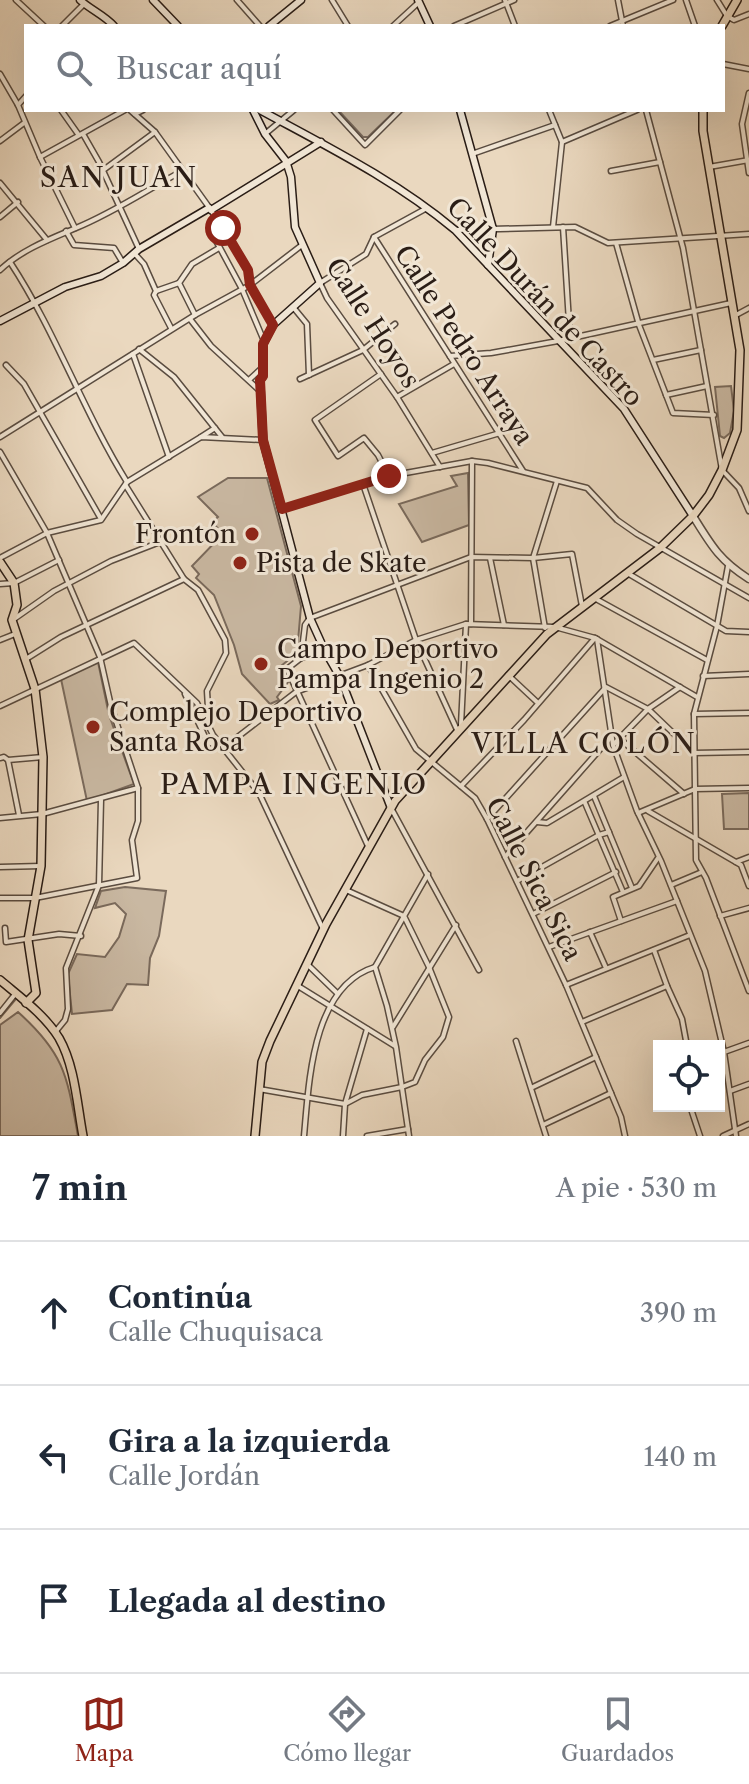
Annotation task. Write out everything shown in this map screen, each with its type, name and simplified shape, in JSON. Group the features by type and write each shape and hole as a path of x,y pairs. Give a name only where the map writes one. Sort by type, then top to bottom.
{"main road":[{"path":"153,0 176,24"},
{"path":"271,24 301,0"},
{"path":"723,24 737,0"},
{"path":"419,1 429,24"},
{"path":"82,2 112,24"},
{"name":"Calle Hoyos","path":"254,112 265,134 286,161 291,177 295,227 320,283"},
{"name":"Calle Durán de Castro","path":"264,112 363,164 455,230 624,409 717,554 728,566 749,579"},
{"path":"461,112 493,229 488,265"},
{"path":"255,1136 262,1062 270,1041 323,929 391,808 508,675 555,627 660,548 693,516 722,470 737,430 740,350 709,167 703,112"},
{"path":"0,321 65,287 101,276 137,251 321,142"},
{"path":"320,283 273,325 264,342 261,391 263,440 310,618 340,677 391,808"},
{"path":"0,560 14,583 17,605 12,620 35,689 43,757 41,866 28,940 36,993 26,1003"},
{"path":"0,980 55,1032 69,1062 83,1136"}],"street":[{"path":"16,0 42,24"},
{"path":"238,0 258,24"},
{"path":"332,0 347,24"},
{"path":"458,24 514,0"},
{"path":"618,0 623,24 673,0"},
{"path":"686,0 694,24"},
{"path":"717,0 727,16 734,20 749,14"},
{"path":"395,24 419,1"},
{"path":"64,24 82,2"},
{"path":"505,2 514,24"},
{"path":"725,64 749,69"},
{"path":"0,74 18,105 75,228"},
{"path":"749,93 742,124 749,173"},
{"path":"18,105 24,98"},
{"path":"63,112 99,162 156,291 154,295 172,329"},
{"path":"40,157 128,112"},
{"path":"131,112 155,132 223,228 248,270 250,285 273,325"},
{"path":"265,134 291,112"},
{"path":"335,112 365,145 398,112"},
{"path":"550,112 562,142 553,227"},
{"path":"562,142 632,112"},
{"path":"647,112 696,312 722,470 739,488 749,511"},
{"path":"0,141 25,123"},
{"path":"472,154 555,125"},
{"path":"101,171 155,132"},
{"path":"709,167 748,160"},
{"path":"611,171 660,162"},
{"path":"1,269 47,240 119,206 182,171"},
{"path":"0,183 47,240"},
{"path":"0,217 18,202"},
{"path":"320,283 366,254 374,237 428,208"},
{"path":"563,227 570,338"},
{"path":"455,230 575,227 608,243 749,234"},
{"path":"223,228 213,235 242,289 264,342"},
{"path":"66,231 74,245 114,248 123,263"},
{"name":"Calle Pedro Arraya","path":"374,237 524,472"},
{"path":"616,243 639,325 673,413 714,415"},
{"path":"0,437 139,349 250,285 302,245"},
{"path":"156,291 179,283 192,264 219,248"},
{"path":"10,262 36,302 77,391 127,484 184,579 198,590 225,640 226,653 207,691 209,728"},
{"path":"179,283 195,315"},
{"name":"Calle Hoyos","path":"320,283 440,467"},
{"path":"450,356 491,353 558,341 731,303"},
{"path":"293,307 307,324 309,375"},
{"path":"734,316 749,308"},
{"path":"190,319 220,355 261,391"},
{"path":"300,379 363,350 395,324"},
{"path":"139,349 174,377 223,438"},
{"path":"653,360 701,350"},
{"path":"133,354 169,457"},
{"path":"397,397 455,364"},
{"path":"6,365 24,384 101,520"},
{"path":"250,379 263,367"},
{"path":"381,374 315,420 338,456 364,438 389,476"},
{"path":"666,395 708,386"},
{"path":"0,560 47,533 101,520 127,484 215,428"},
{"path":"432,453 500,433"},
{"path":"201,437 263,440"},
{"path":"0,452 47,533 100,657 111,706 138,788 138,821 132,840 137,878 35,898 0,898"},
{"path":"459,731 469,624 472,461"},
{"path":"282,509 389,476 472,461 587,488 617,520 749,598"},
{"path":"545,628 533,558 557,481"},
{"path":"363,484 416,640 459,731"},
{"path":"12,620 69,583 111,561 160,542"},
{"path":"301,658 305,625 310,618 471,557 533,558 572,554 582,606"},
{"path":"490,558 504,625"},
{"path":"0,584 14,583 59,560"},
{"path":"728,566 717,626 694,714 693,838 696,860 749,991"},
{"path":"627,573 726,631 749,632"},
{"path":"24,660 61,637 184,579"},
{"path":"594,597 707,660"},
{"path":"0,706 134,643 175,680 207,741 216,746 223,745 296,692 368,665 416,640 469,624 555,627 596,638 697,697"},
{"path":"0,640 15,634"},
{"path":"596,638 613,745 638,813 705,971 721,1040"},
{"path":"461,786 596,638"},
{"path":"325,651 301,658 287,669 369,847"},
{"name":"Calle Sica Sica","path":"368,665 416,749 475,798 487,819 566,985 611,1093 625,1136"},
{"path":"703,676 749,674"},
{"path":"508,675 538,703"},
{"path":"606,687 648,709 694,753 749,752"},
{"path":"487,819 606,687"},
{"path":"613,745 648,709 680,687"},
{"path":"185,694 197,703 209,728 259,793 323,929"},
{"path":"694,714 749,713"},
{"path":"505,857 611,737"},
{"path":"619,738 685,794"},
{"path":"0,758 43,757"},
{"path":"8,760 19,815"},
{"path":"537,822 547,823 624,777"},
{"path":"0,818 42,814 138,788"},
{"path":"638,813 695,789 749,788"},
{"path":"594,796 632,888"},
{"path":"55,1032 65,1020 68,1009 66,968 99,885 101,800"},
{"path":"585,803 623,892"},
{"path":"391,808 457,924 479,970"},
{"path":"646,810 736,862 744,870 749,886"},
{"path":"517,881 609,832"},
{"path":"736,862 749,857"},
{"path":"621,921 613,897 644,882 658,858"},
{"path":"0,867 41,866"},
{"path":"533,914 616,872"},
{"path":"671,885 703,872"},
{"path":"304,1136 313,1059 330,1005 350,979 361,971 375,967 428,874"},
{"path":"259,1089 345,1104 362,1095 402,1087 415,1082 448,1025 449,1017 429,967 404,916 346,890"},
{"path":"549,947 677,901"},
{"path":"720,916 749,908"},
{"path":"392,1029 457,924"},
{"path":"5,928 6,942 59,934 81,936"},
{"path":"590,932 606,968"},
{"path":"566,985 691,935"},
{"path":"654,950 682,1019 686,1040"},
{"path":"307,964 337,993"},
{"path":"375,967 396,1047 409,1136"},
{"path":"298,986 396,1047"},
{"path":"582,1022 667,986"},
{"path":"0,1013 16,993"},
{"path":"343,1136 345,1104 367,1029"},
{"path":"516,1041 544,1135"},
{"path":"725,1052 749,1043"},
{"path":"532,1088 596,1057"},
{"path":"725,1058 736,1136"},
{"path":"730,1091 749,1084"},
{"path":"543,1125 611,1093"},
{"path":"692,1112 700,1136"},
{"path":"723,1136 749,1124"},
{"path":"367,1136 408,1129"}],"shaded area":[{"path":"340,112 394,112 368,137 363,137"},
{"path":"731,386 734,411 730,433 724,438 720,436 715,387"},
{"path":"468,473 469,525 422,542 399,504 457,486 451,476"},
{"path":"228,478 267,478 301,606 297,653 281,666 289,681 277,697 279,700 270,704 242,674 214,595 196,578 199,574 192,566 223,534 212,522 218,517 198,497"},
{"name":"Complejo Deportivo Santa Rosa","path":"98,662 109,715 134,784 87,801 61,679"},
{"path":"749,793 749,829 724,829 722,794"},
{"path":"125,887 166,891 159,936 150,958 148,985 127,984 112,1010 72,1014 68,974 77,954 105,957 119,937 126,914 115,903 95,908 101,891"},
{"path":"18,1012 46,1041 62,1067 78,1136 0,1136 0,1025"}],"waterway":[{"path":"0,1018 15,1000"}],"place":[{"name":"Frontón","path":"252,534"},
{"name":"Pista de Skate","path":"240,563"},
{"name":"Campo Deportivo Pampa Ingenio 2","path":"261,664"},
{"name":"Complejo Deportivo Santa Rosa","path":"93,727"}],"district":[{"name":"SAN JUAN","path":"119,177"},
{"name":"VILLA COLÓN","path":"584,743"},
{"name":"PAMPA INGENIO","path":"294,784"}],"route":[{"path":"223,228 248,270 250,285 273,325 263,344 263,376 260,380 263,440 282,509 389,476"}]}
